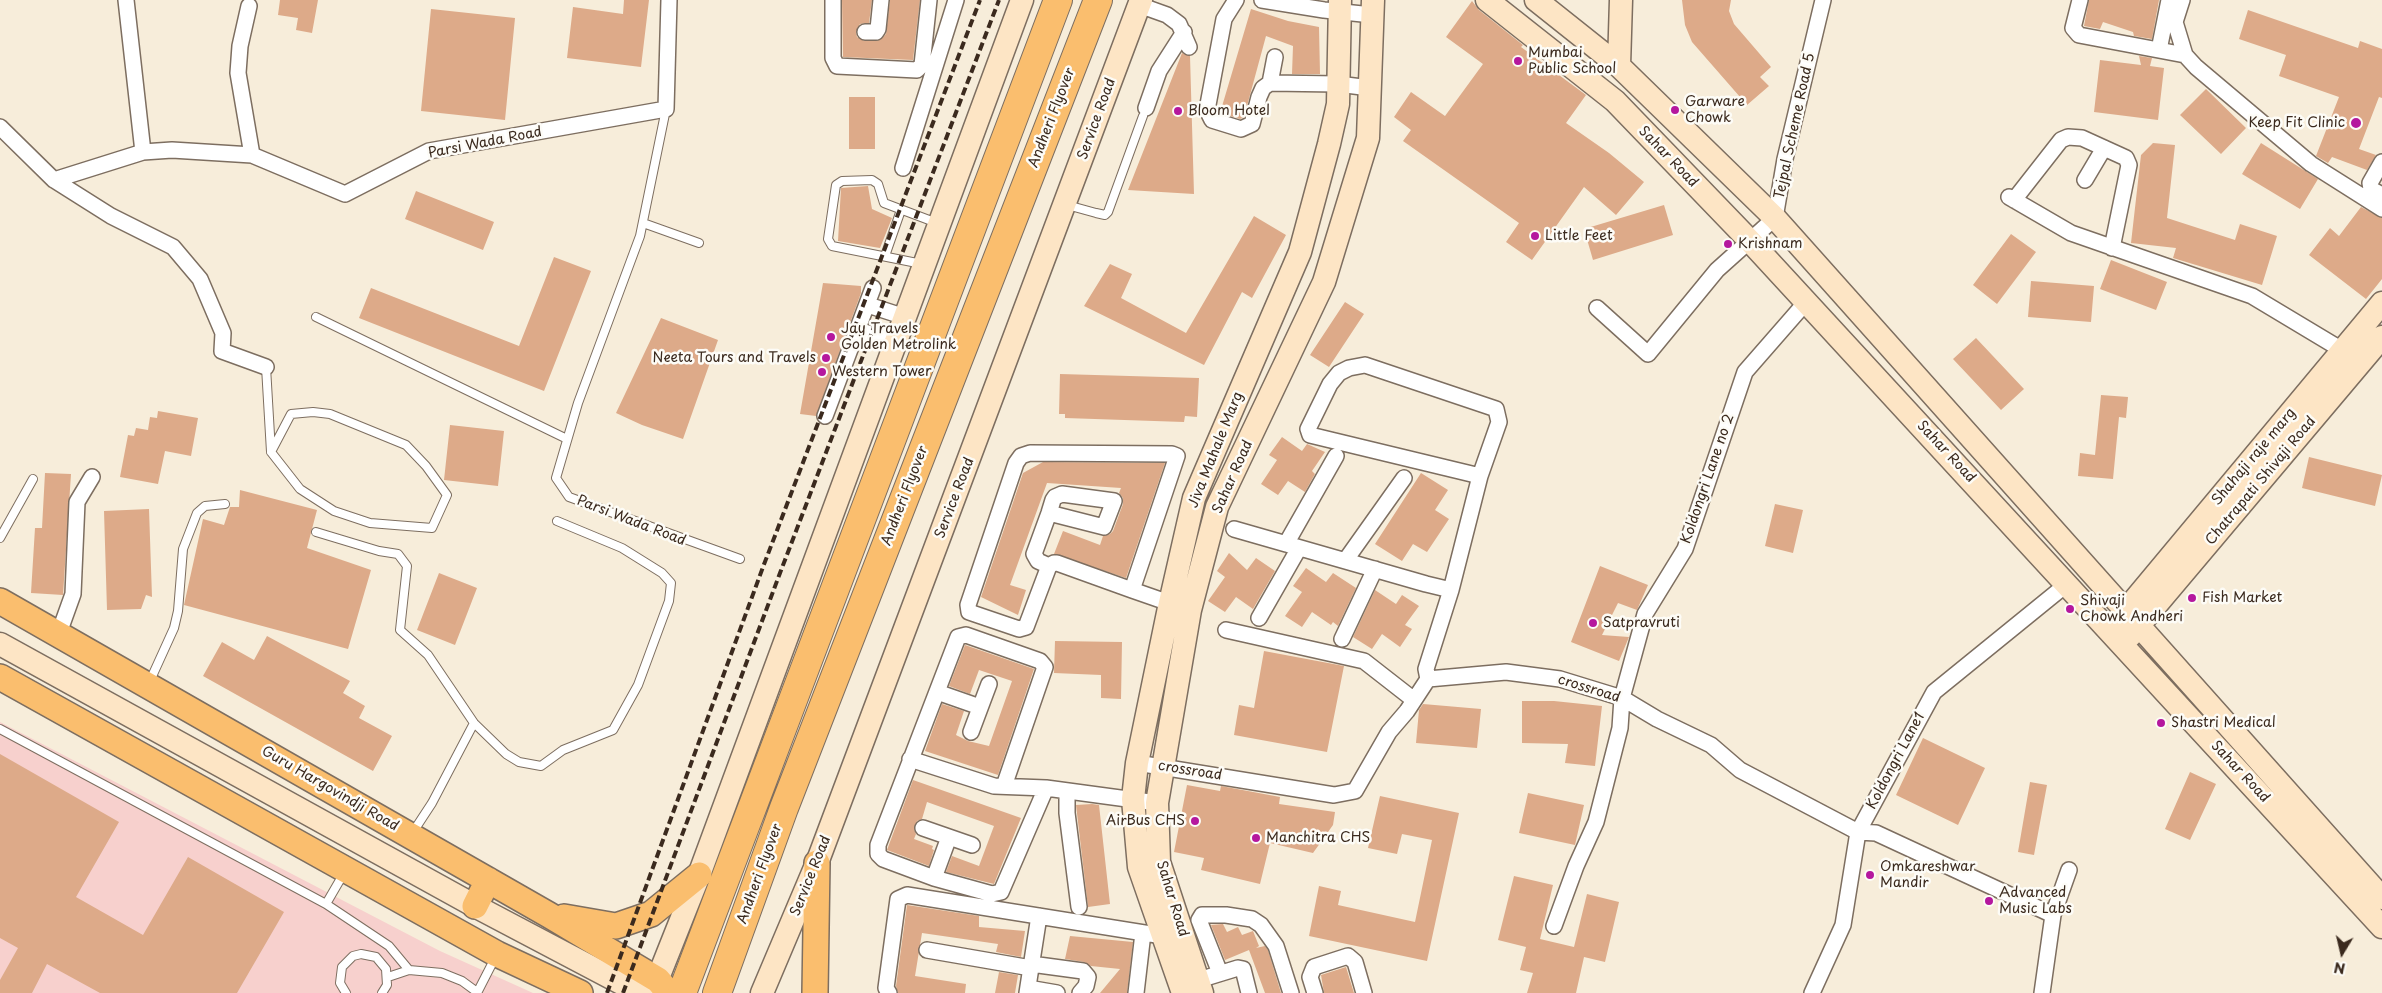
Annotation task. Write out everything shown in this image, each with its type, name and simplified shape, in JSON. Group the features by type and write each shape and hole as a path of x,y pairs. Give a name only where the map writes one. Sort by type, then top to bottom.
{"highway":[{"path":"682,993 1058,0"},
{"name":"Andheri Flyover","path":"717,993 784,808 1098,0"}],"main road":[{"name":"Guru Hargovindji Road","path":"0,601 59,633 549,915 655,990"},
{"path":"0,677 497,954 580,993"},
{"path":"815,993 817,863"},
{"path":"549,915 616,926 651,914 699,875"},
{"path":"475,906 488,880"}],"street":[{"path":"126,0 143,152"},
{"name":"Parsi Wada Road","path":"54,180 143,152 172,150 252,155 345,194 428,151 666,109 669,0"},
{"path":"833,0 833,58 837,66 917,70 922,65 929,0"},
{"path":"865,32 876,32 878,29 881,0"},
{"path":"903,168 956,0"},
{"path":"0,644 475,906 655,990 1022,0"},
{"path":"1236,0 1224,19 1207,110 1212,120 1241,130 1252,124 1258,97 1263,88 1270,83 1338,84 1370,88"},
{"path":"1262,0 1372,7"},
{"name":"Sahar Road","path":"1487,0 1614,101 1749,240 2382,927"},
{"name":"Sahar Road","path":"1536,0 1619,66 1775,218 2382,898"},
{"path":"1598,88 1619,66 1621,0"},
{"name":"Tejpal Scheme Road 5","path":"1598,308 1648,354 1718,270 1775,218 1785,159 1824,0"},
{"path":"2080,0 2073,28 2079,35 2185,55"},
{"path":"1140,2 1167,15 1179,24 1184,32 1188,47"},
{"name":"Service Road","path":"762,993 817,863 1140,2"},
{"path":"2159,50 2175,2"},
{"path":"2175,2 2175,22 2185,55 2249,114 2311,164 2382,209"},
{"path":"249,6 240,46 238,73 252,155"},
{"name":"Jiva Mahale Marg","path":"1191,988 1153,934 1139,867 1133,800 1137,762 1153,691 1180,607 1194,498 1300,252 1313,205 1338,104 1339,6"},
{"name":"Sahar Road","path":"1191,988 1159,862 1157,803 1175,696 1180,607 1217,507 1324,282 1368,138 1372,7"},
{"path":"1144,112 1159,71 1184,32"},
{"path":"1270,83 1275,56"},
{"path":"0,127 54,180 110,216 173,247 200,279 223,333 222,351 266,367"},
{"path":"2112,248 2129,165 2126,158 2079,137 2061,140 2011,198 2070,233 2112,248 2252,296 2350,357 2382,303"},
{"path":"2085,180 2104,148"},
{"path":"2382,162 2370,183 2371,188 2382,196"},
{"path":"1313,205 1345,215"},
{"path":"825,416 873,288"},
{"name":"Koldongri Lane no 2","path":"1554,926 1576,866 1596,822 1620,728 1622,698 1646,614 1685,549 1744,372 1806,301"},
{"path":"868,305 904,317"},
{"path":"858,330 895,342"},
{"name":"Chatrapati Shivaji Road","path":"2116,637 2133,619 2350,357 2380,346"},
{"path":"1252,364 1280,374"},
{"path":"1428,679 1426,669 1451,590 1480,476 1499,422 1496,409 1365,365 1349,368 1339,373 1330,384 1308,429 1310,435 1480,476"},
{"path":"1224,429 1250,440"},
{"path":"1132,590 1177,458 1175,455 1030,453 1021,456 1016,464 984,558 968,607 969,612 1019,629 1026,627 1050,563 1057,563 1132,590 1180,607"},
{"path":"1259,618 1336,456"},
{"path":"59,633 73,594 77,502 92,477"},
{"path":"1345,560 1404,478"},
{"path":"1048,513 1034,554 1038,561 1049,566"},
{"path":"1234,529 1451,590"},
{"path":"1342,639 1375,569"},
{"name":"Koldongri Lane1","path":"1812,993 1843,925 1858,832 1934,692 2067,584"},
{"path":"1226,630 1364,661 1414,700"},
{"path":"1004,786 1045,667 1040,661 966,635 958,637 878,845 878,854 883,859 934,878 992,894 1001,892 1046,788"},
{"name":"crossroad","path":"1137,762 1334,795 1355,791 1389,732 1428,679 1506,672 1560,679 1622,698 1657,719 1710,745 1740,770 1858,832 1876,833 2053,915"},
{"path":"971,732 989,684"},
{"path":"1153,691 1175,696"},
{"path":"937,692 980,707"},
{"path":"910,759 994,786 1046,788 1157,803"},
{"path":"1068,792 1066,813 1079,907"},
{"path":"923,828 972,846"},
{"path":"934,878 949,837"},
{"path":"2042,993 2053,915 2069,870"},
{"path":"889,993 886,988 898,899 907,895 1153,934 1136,993"},
{"path":"1220,973 1199,920 1202,915 1226,915 1252,919 1261,925 1276,946 1291,993"},
{"path":"1039,916 1027,990 1057,993"},
{"path":"927,950 1031,966 1083,971 1088,977 1086,986 1080,993"},
{"path":"1314,993 1310,977 1314,967 1348,956 1355,962 1364,993"},
{"path":"1191,988 1220,973 1238,968 1243,969 1248,993"}],"lane":[{"name":"Parsi Wada Road","path":"666,109 640,236 578,403 556,478 569,497 740,560"},
{"path":"1065,205 1105,215 1108,212 1144,112"},
{"path":"924,264 832,246 828,239 836,186 842,181 872,180 878,184 884,202 939,224"},
{"path":"885,256 901,210"},
{"path":"643,222 699,243"},
{"path":"316,317 567,440"},
{"path":"266,367 272,452 300,489 334,511 370,523 432,528 447,495 426,466 406,445 330,414 313,412 291,414 272,452"},
{"path":"0,538 33,479"},
{"path":"149,685 174,628 178,611 183,549 197,513 204,506 225,504"},
{"path":"316,532 379,551 398,554 407,566 400,630 428,655 474,723 512,758 529,765 541,766 563,750 613,730 638,685 669,601 671,583 662,573 622,548 557,521"},
{"path":"411,836 432,803 474,723"},
{"path":"0,729 326,904 389,946 409,970"},
{"path":"326,904 345,870"},
{"path":"346,993 340,982 342,967 353,956 369,954 376,957 386,969 387,984 382,993"},
{"path":"388,977 409,970 442,974 462,980 477,992 497,954"}],"shaded area":[{"path":"0,722 440,951 533,993 0,993"}],"building":[{"path":"280,0 318,0 312,33 296,30 298,18 278,15"},
{"path":"624,0 649,0 641,67 567,58 573,7 623,14"},
{"path":"842,0 872,0 869,23 860,24 856,32 857,37 865,41 880,40 886,34 890,0 920,0 913,60 843,57"},
{"path":"1682,0 1731,0 1729,11 1734,24 1771,67 1760,77 1769,86 1747,105 1692,42 1685,25"},
{"path":"2089,0 2159,0 2152,39 2134,36 2133,32 2103,22 2100,29 2084,26"},
{"path":"1472,1 1479,10 1523,45 1521,47 1586,95 1566,123 1609,153 1644,182 1616,215 1584,187 1532,260 1506,242 1519,223 1403,141 1411,130 1394,117 1411,92 1445,116 1483,64 1446,37"},
{"path":"431,9 515,18 505,120 421,111"},
{"path":"1251,9 1288,21 1319,27 1320,74 1292,74 1293,46 1266,36 1244,117 1240,119 1220,113"},
{"path":"2248,10 2358,48 2360,41 2382,49 2382,98 2379,97 2359,149 2376,155 2367,170 2332,157 2328,163 2316,156 2339,97 2279,76 2286,55 2239,39"},
{"path":"1182,53 1190,56 1194,194 1128,190"},
{"path":"2139,56 2152,58 2150,66 2164,68 2158,120 2094,112 2100,60 2141,65"},
{"path":"2206,89 2246,128 2221,154 2180,115"},
{"path":"849,97 875,97 875,149 849,149"},
{"path":"2153,143 2175,145 2167,218 2235,240 2240,224 2277,236 2262,285 2173,258 2176,248 2131,243 2141,155"},
{"path":"2261,143 2318,179 2300,209 2242,174"},
{"path":"868,186 872,209 892,218 880,248 838,241 841,188"},
{"path":"416,191 494,222 483,250 405,219"},
{"path":"1664,205 1673,235 1593,260 1584,229"},
{"path":"2361,207 2382,218 2382,279 2366,299 2309,255 2330,228 2339,236"},
{"path":"1254,216 1286,235 1252,298 1242,292 1204,365 1084,306 1110,264 1132,274 1121,298 1186,333"},
{"path":"2011,234 2036,252 1997,304 1973,285"},
{"path":"554,257 591,271 544,391 359,318 371,288 519,346"},
{"path":"2111,260 2167,282 2156,310 2100,289"},
{"path":"2031,281 2094,286 2091,322 2028,317"},
{"name":"Western Tower","path":"823,283 861,286 861,293 816,416 800,414"},
{"path":"1345,302 1364,314 1329,367 1310,355"},
{"path":"661,318 718,340 683,439 642,425 616,413"},
{"path":"1976,338 2024,389 2001,410 1953,359"},
{"path":"1060,374 1199,378 1197,417 1185,416 1184,422 1065,418 1065,414 1059,414"},
{"path":"2101,395 2128,397 2126,418 2119,417 2113,479 2078,476 2080,453 2095,455"},
{"path":"158,411 198,418 191,456 165,451 158,484 120,477 128,435 134,436 136,428 148,430 150,417 157,418"},
{"path":"450,425 504,431 498,486 444,480"},
{"path":"1282,437 1302,451 1307,444 1325,452 1312,471 1315,474 1305,492 1288,481 1278,495 1261,484 1277,460 1269,455"},
{"path":"2309,457 2382,475 2375,506 2302,488"},
{"path":"1043,462 1165,463 1126,578 1054,554 1063,531 1100,545 1103,536 1113,531 1123,504 1123,498 1119,493 1121,488 1047,483 1010,585 1026,590 1018,615 981,597 1023,473"},
{"path":"45,473 71,474 63,595 31,593 35,528 42,528"},
{"path":"1421,473 1448,490 1435,510 1449,519 1427,552 1413,544 1402,561 1375,544"},
{"path":"240,490 317,510 307,548 371,570 348,649 184,605 203,519 224,525 230,507 239,507"},
{"path":"1775,504 1803,510 1793,553 1765,546"},
{"path":"149,509 152,597 146,595 141,609 107,610 104,511"},
{"path":"1229,553 1247,570 1256,558 1275,571 1253,609 1236,597 1225,612 1208,601 1225,577 1217,571"},
{"name":"Satpravruti","path":"1600,566 1648,585 1637,610 1618,603 1602,635 1629,637 1619,661 1571,642"},
{"path":"1306,568 1326,582 1333,573 1356,588 1338,626 1333,622 1331,625 1312,612 1302,627 1285,616 1302,592 1293,586"},
{"path":"439,573 477,588 455,645 417,630"},
{"path":"1375,590 1396,604 1402,595 1419,606 1405,625 1412,629 1400,647 1382,634 1372,649 1353,637"},
{"path":"267,636 350,681 343,693 365,706 359,718 392,736 373,771 203,676 222,642 254,660"},
{"path":"1055,641 1122,642 1121,699 1101,698 1101,675 1054,673"},
{"path":"965,645 1034,669 998,775 925,751 942,704 964,711 956,735 968,741 989,746 1012,681 979,670 970,694 949,686"},
{"path":"1264,651 1344,666 1327,752 1234,735 1239,705 1254,708"},
{"path":"1522,701 1554,701 1602,706 1595,766 1565,763 1568,744 1522,743"},
{"path":"1423,704 1481,709 1477,748 1416,743 1419,710"},
{"path":"1923,738 1985,768 1958,825 1896,795"},
{"path":"0,754 119,822 76,897 143,935 188,857 284,912 237,993 100,993 47,964 32,993 0,993 0,980 18,948 0,938"},
{"path":"2190,772 2216,784 2190,840 2165,829"},
{"path":"913,780 1021,818 994,884 946,872 952,856 979,866 994,826 927,802 922,819 917,821 914,829 916,834 914,839 933,846 932,849 934,850 929,866 887,850"},
{"path":"2030,782 2047,785 2034,855 2018,852"},
{"path":"1187,785 1220,791 1221,786 1280,797 1279,804 1335,812 1333,825 1313,853 1270,843 1260,884 1201,870 1204,858 1174,852"},
{"path":"1528,793 1584,805 1575,845 1519,833"},
{"path":"1380,796 1459,813 1427,961 1309,936 1319,886 1341,891 1338,905 1415,922 1432,840 1402,834 1397,854 1368,848"},
{"path":"1076,805 1099,805 1110,904 1088,907"},
{"path":"1514,876 1553,885 1540,939 1574,947 1587,894 1619,902 1605,962 1584,957 1576,993 1527,993 1533,973 1520,970 1526,947 1498,940"},
{"path":"907,905 979,916 979,927 1025,931 1021,957 996,952 998,944 922,933 915,976 966,984 965,993 898,993 896,986"},
{"path":"1223,924 1227,932 1238,927 1242,935 1253,931 1259,946 1256,948 1265,946 1268,950 1281,993 1265,993 1249,950 1225,960 1211,925"},
{"path":"1070,936 1133,942 1127,993 1100,993 1120,969 1091,966 1084,962 1065,959"},
{"path":"1346,967 1354,993 1324,993 1321,975"},
{"path":"999,972 1018,975 1015,993 995,993"}],"railway":[{"path":"607,993 763,567 980,0"},
{"path":"623,993 780,573 999,0"}],"place":[{"name":"Mumbai Public School","path":"1518,61"},
{"name":"Garware Chowk","path":"1675,110"},
{"name":"Bloom Hotel","path":"1178,111"},
{"name":"Keep Fit Clinic","path":"2356,123"},
{"name":"Little Feet","path":"1535,236"},
{"name":"Krishnam","path":"1728,244"},
{"name":"Jay Travels Golden Metrolink","path":"831,337"},
{"name":"Neeta Tours and Travels","path":"826,358"},
{"name":"Western Tower","path":"822,372"},
{"name":"Fish Market","path":"2192,598"},
{"name":"Shivaji Chowk Andheri","path":"2070,609"},
{"name":"Satpravruti","path":"1593,623"},
{"name":"Shastri Medical","path":"2161,723"},
{"name":"AirBus CHS","path":"1195,821"},
{"name":"Manchitra CHS","path":"1256,838"},
{"name":"Omkareshwar Mandir","path":"1870,875"},
{"name":"Advanced Music Labs","path":"1989,901"}]}
